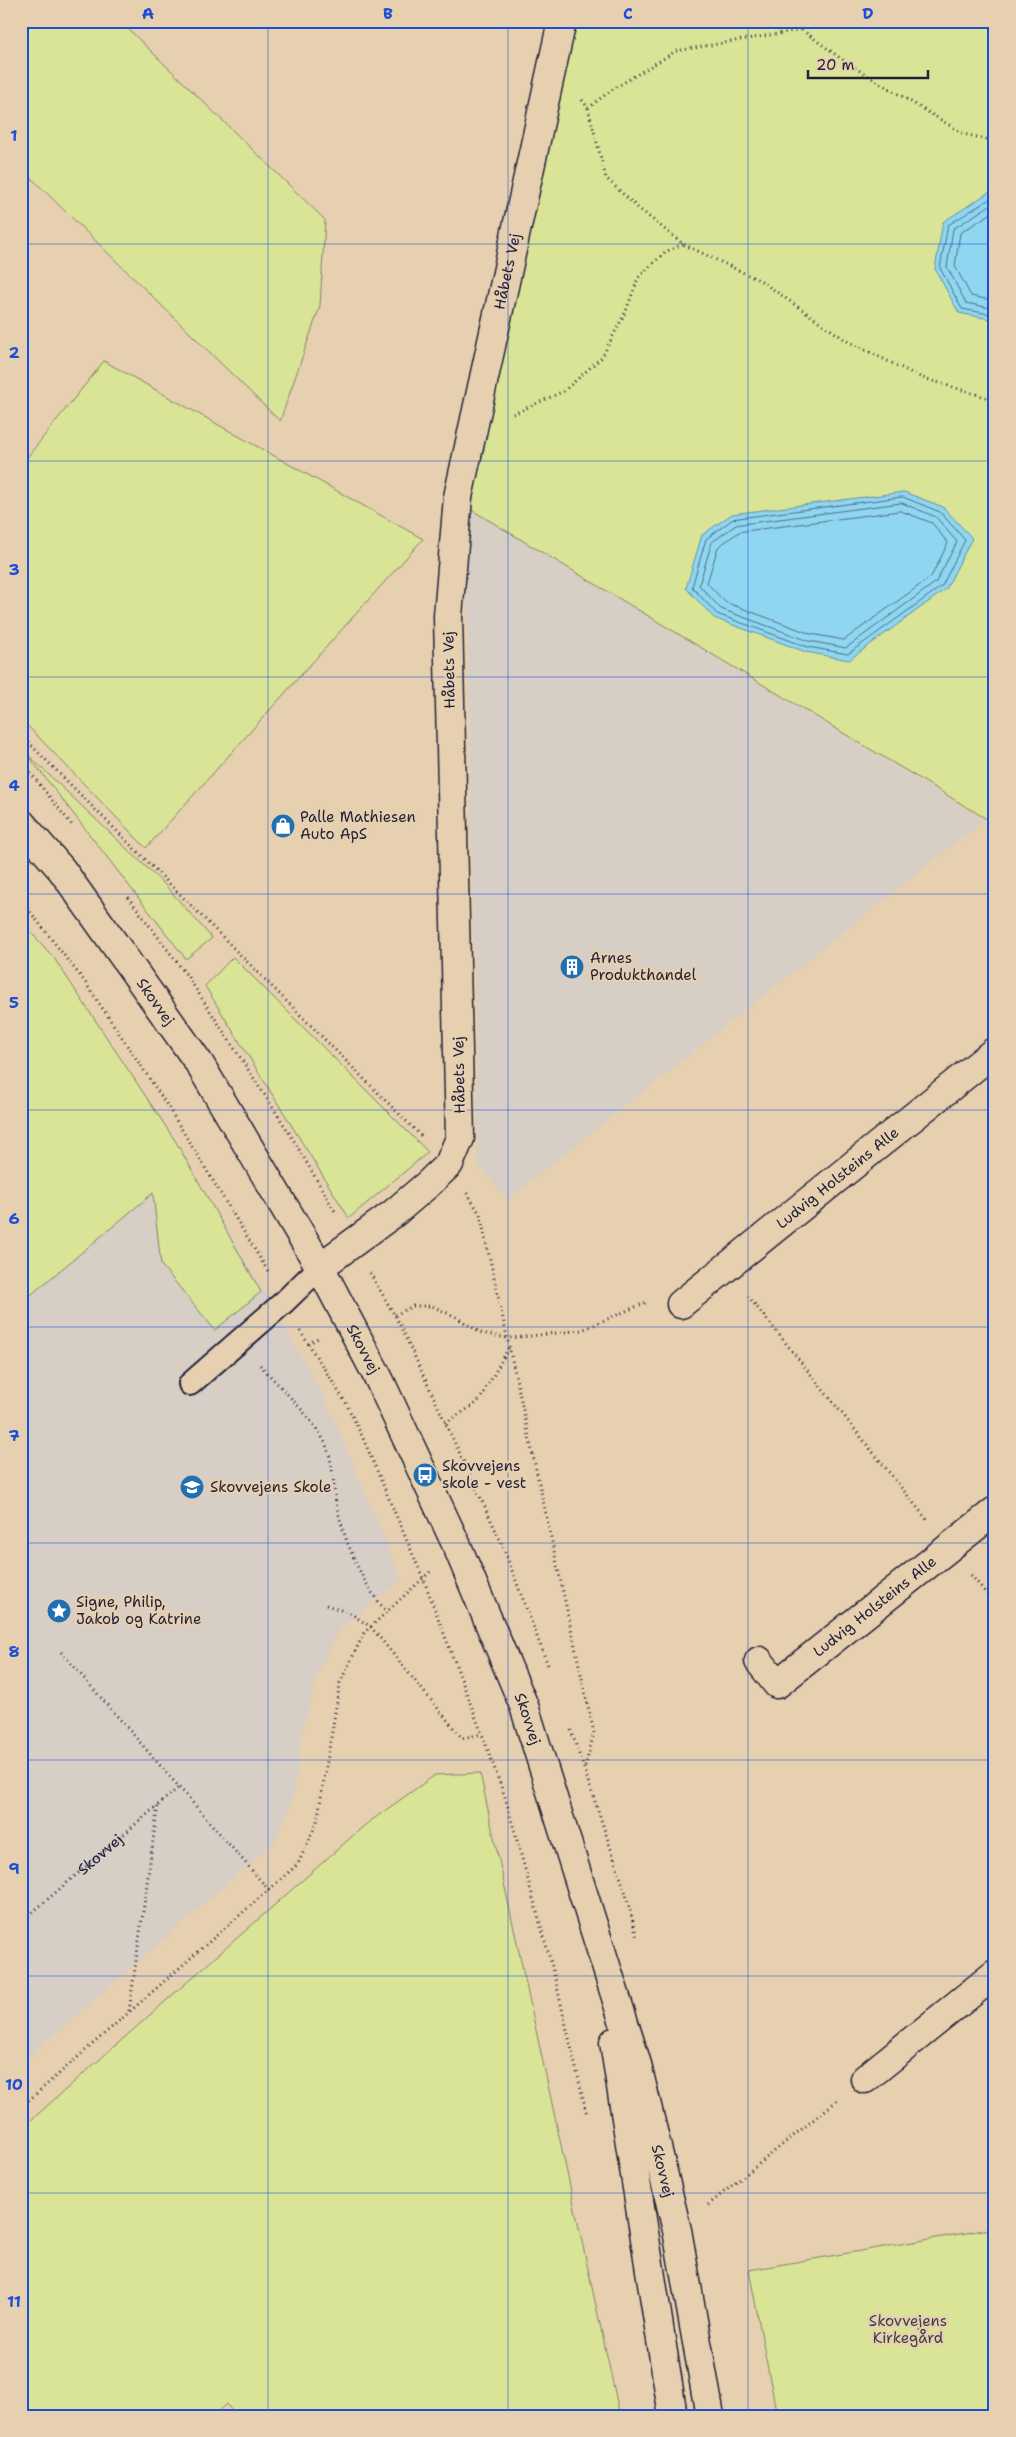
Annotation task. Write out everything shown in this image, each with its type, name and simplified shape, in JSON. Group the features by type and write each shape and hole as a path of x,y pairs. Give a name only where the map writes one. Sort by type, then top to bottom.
{"street":[{"name":"Håbets Vej","path":"320,1266 353,1244 401,1207 448,1164 460,1138 448,616 458,497 562,21"},
{"name":"Skovvej","path":"21,823 62,870 199,1063 320,1266 380,1381 425,1475 524,1706 597,1932 636,2061 677,2230 710,2416"},
{"name":"Ludvig Holsteins Alle","path":"681,1304 995,1051"},
{"name":"Ludvig Holsteins Alle","path":"759,1661 778,1684 995,1511"},
{"name":"Skovvej","path":"597,1932 673,2416"},
{"path":"865,2079 995,1974"}],"lane":[{"path":"190,1384 284,1302 320,1266"}],"path":[{"path":"790,21 848,64 964,134 995,141"},
{"path":"588,108 613,89 676,51 801,30"},
{"path":"553,62 588,108 606,178 638,208 683,244 761,282 847,341 920,377 995,400"},
{"path":"471,437 514,413 564,392 602,357 626,311 638,278 665,252 683,244"},
{"path":"21,734 229,946 448,1164 480,1214 594,1733 584,1768 568,1722"},
{"path":"21,900 85,982 165,1102 259,1256 308,1344 346,1403 423,1578 505,1797 551,1961 589,2120"},
{"path":"353,1244 395,1315 502,1544 552,1675"},
{"path":"725,1268 995,1604"},
{"path":"395,1315 413,1306 432,1306 456,1317 481,1333 507,1338 582,1330 657,1297 681,1304"},
{"path":"238,1342 322,1436 327,1448 342,1525 366,1584 373,1597 387,1612"},
{"path":"445,1423 474,1405 481,1398 509,1346"},
{"path":"22,2105 298,1864 317,1822 340,1683 364,1633 423,1578"},
{"path":"326,1605 350,1613 371,1627 462,1738 482,1734"},
{"path":"61,1652 269,1890"},
{"name":"Skovvej","path":"21,1922 179,1788"},
{"path":"129,2011 158,1805"},
{"path":"712,2202 865,2079"},
{"path":"220,2416 226,2411 230,2416"}],"shaded area":[{"path":"465,506 984,820 507,1200 478,1165"},
{"name":"Skovvejens Skole","path":"73,999 161,1118 324,1395 402,1580 340,1628 319,1672 304,1725 292,1802 275,1842 21,2064 21,1044"}],"green space":[{"path":"21,21 120,21 325,220 320,306 280,421 21,168"},
{"path":"573,21 995,21 995,824 465,506"},
{"path":"104,361 423,539 146,848 21,719 21,465"},
{"path":"27,754 165,885 212,938 186,959"},
{"path":"21,921 54,958 176,1142 261,1292 215,1330 161,1265 153,1193 21,1303"},
{"path":"233,957 428,1152 349,1218 205,986"},
{"path":"480,1773 620,2416 237,2416 226,2404 213,2416 21,2416 21,2129 365,1825 435,1775"},
{"name":"Skovvejens Kirkegård","path":"995,2228 995,2416 777,2416 749,2270"}],"water":[{"path":"991,191 995,191 995,320 959,313 935,269 943,222"},
{"path":"904,492 943,507 972,538 946,589 849,660 806,652 714,618 686,588 702,535 732,514"}],"place":[{"name":"Palle Mathiesen Auto ApS","path":"283,826"},
{"name":"Arnes Produkthandel","path":"572,967"},
{"name":"Skovvejens skole - vest","path":"425,1475"},
{"name":"Skovvejens Skole","path":"192,1487"},
{"name":"Signe, Philip, Jakob og Katrine","path":"59,1611"}]}
